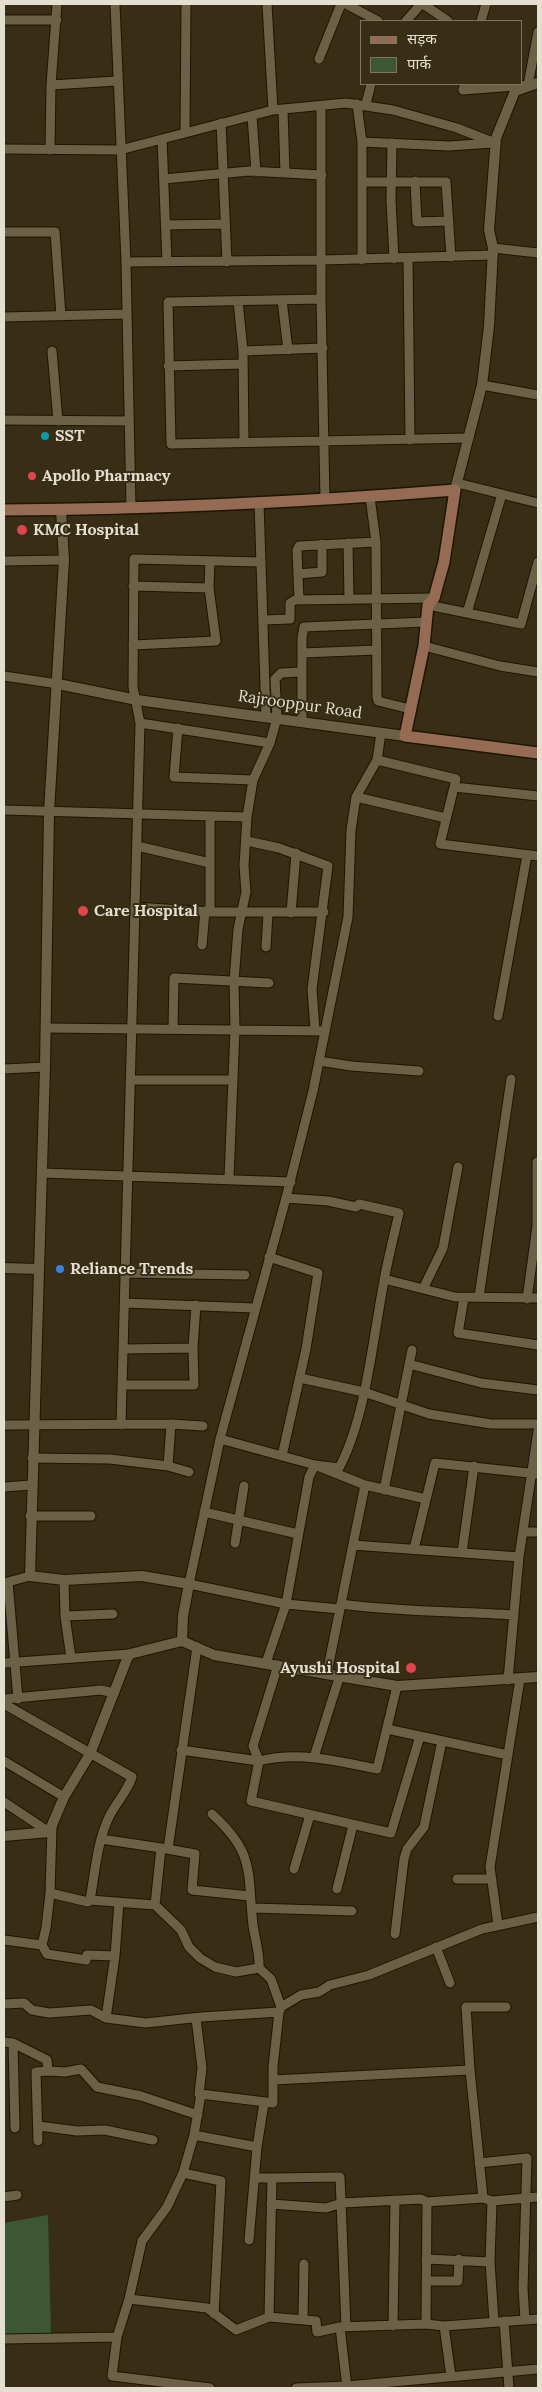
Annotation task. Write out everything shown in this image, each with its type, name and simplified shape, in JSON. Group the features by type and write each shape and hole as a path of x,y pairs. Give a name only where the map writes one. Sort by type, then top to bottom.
{"main road":[{"path":"4,510 131,508 370,497 456,487 444,562 426,622 424,646 406,736"},
{"name":"Rajrooppur Road","path":"406,736 538,753"}],"street":[{"path":"50,150 51,85 57,4"},
{"path":"114,4 126,262 131,508"},
{"path":"185,132 186,4"},
{"path":"267,4 273,110"},
{"path":"319,59 341,4"},
{"path":"346,4 376,20"},
{"path":"407,20 422,4 446,20"},
{"path":"481,20 486,4"},
{"path":"4,20 57,20"},
{"path":"538,32 533,84 515,91 495,143 490,230 493,252 489,326 482,385 456,487 502,494 538,503"},
{"path":"51,85 117,81"},
{"path":"362,260 362,104 371,85"},
{"path":"465,85 463,90 521,85"},
{"path":"4,149 120,150 273,110 362,104 457,128 495,143"},
{"path":"321,106 323,260 321,299 325,499"},
{"path":"283,110 285,174"},
{"path":"252,116 256,172"},
{"path":"221,123 228,262"},
{"path":"162,140 167,262"},
{"path":"362,142 449,146 495,143"},
{"path":"392,143 394,259"},
{"path":"164,179 224,173 322,174"},
{"path":"362,182 446,182 451,257"},
{"path":"415,182 417,222 448,221"},
{"path":"166,225 225,224"},
{"path":"4,232 55,232 61,316"},
{"path":"126,262 362,260 451,257 493,252 538,253"},
{"path":"408,258 410,440"},
{"path":"321,299 168,302 171,444 469,438"},
{"path":"282,300 288,350"},
{"path":"238,301 243,351 244,442"},
{"path":"4,317 127,314"},
{"path":"243,351 323,348"},
{"path":"52,351 58,421"},
{"path":"168,366 242,364"},
{"path":"482,385 538,395"},
{"path":"4,420 129,421"},
{"path":"467,613 502,494"},
{"path":"370,497 376,542 378,701 410,709"},
{"path":"259,502 266,716"},
{"path":"30,1576 30,1516 46,1067 49,812 64,560 62,510"},
{"path":"299,600 297,550 299,546 376,542"},
{"path":"348,543 349,599"},
{"path":"298,574 320,574 322,572 322,544"},
{"path":"121,1425 130,1176 140,723 133,687 134,559 261,562"},
{"path":"4,561 64,560"},
{"path":"133,645 216,641 209,588 210,561"},
{"path":"263,620 290,619 290,603 292,600 376,599 431,602 467,613 521,624 538,562"},
{"path":"133,586 209,588"},
{"path":"302,722 304,627 426,622"},
{"path":"424,646 500,666 538,672"},
{"path":"302,653 377,650"},
{"path":"229,1178 235,1029 234,981 238,928 246,892 244,866 247,817 252,780 270,743 277,718 276,679 281,673 302,672"},
{"path":"4,676 58,684"},
{"name":"Rajrooppur Road","path":"58,684 137,700 406,736"},
{"path":"140,723 270,743"},
{"path":"178,728 174,777 252,780"},
{"path":"182,1640 183,1616 189,1584 220,1439 254,1308 291,1182 319,1061 348,917 351,830 356,797 377,760 381,733"},
{"path":"377,760 456,779 440,844 538,856"},
{"path":"454,787 538,796"},
{"path":"356,797 446,818"},
{"path":"4,810 247,817"},
{"path":"202,945 208,912 210,817"},
{"path":"246,841 296,853 328,866 324,912 312,989 315,1030"},
{"path":"137,846 210,863"},
{"path":"291,913 296,853"},
{"path":"498,1016 527,855"},
{"path":"135,907 242,913 324,912"},
{"path":"266,947 268,913"},
{"path":"173,1029 174,978 269,983"},
{"path":"46,1028 325,1031"},
{"path":"319,1061 351,1066 419,1071"},
{"path":"4,1068 46,1067"},
{"path":"479,1297 511,1079"},
{"path":"131,1080 232,1080"},
{"path":"527,1298 537,1226 537,1162"},
{"path":"423,1289 443,1248 458,1167"},
{"path":"42,1174 229,1178 291,1182"},
{"path":"286,1198 328,1201 356,1207 359,1204 399,1213 384,1279 364,1392 346,1454 339,1468 315,1465"},
{"path":"269,1257 318,1273 300,1378 282,1456"},
{"path":"4,1268 38,1268"},
{"path":"126,1273 245,1275"},
{"path":"384,1279 464,1298 538,1298"},
{"path":"464,1298 458,1333 538,1345"},
{"path":"125,1303 254,1308"},
{"path":"123,1385 194,1385 193,1348 196,1306"},
{"path":"124,1349 193,1348"},
{"path":"384,1490 403,1404 412,1350"},
{"path":"409,1364 481,1383 538,1390"},
{"path":"300,1378 364,1392 429,1414 492,1424 538,1424"},
{"path":"4,1426 171,1424 203,1426"},
{"path":"168,1466 171,1424"},
{"path":"508,1680 519,1558 535,1473 538,1435"},
{"path":"220,1439 315,1465 365,1485 426,1499"},
{"path":"32,1458 110,1459 168,1466 189,1472"},
{"path":"414,1549 435,1463 535,1473"},
{"path":"266,1663 286,1604 298,1534 310,1477 315,1465"},
{"path":"462,1553 474,1466"},
{"path":"4,1487 31,1485"},
{"path":"327,1673 365,1485"},
{"path":"236,1542 244,1486"},
{"path":"204,1512 298,1534"},
{"path":"30,1516 91,1516"},
{"path":"524,1532 538,1532"},
{"path":"353,1545 519,1558"},
{"path":"18,1699 16,1662 6,1582 30,1576 64,1580 142,1576 286,1604 514,1615"},
{"path":"64,1580 71,1658"},
{"path":"66,1616 113,1614"},
{"path":"4,1663 130,1654 182,1640 214,1655 398,1686 538,1677"},
{"path":"155,1906 197,1647"},
{"path":"115,1956 88,1955 86,1960 47,1954 42,1945 50,1893 50,1829 64,1797 90,1754 130,1654"},
{"path":"278,1665 254,1746 259,1761 251,1801 391,1833 420,1736"},
{"path":"314,1757 340,1675"},
{"path":"498,1925 490,1867 520,1679"},
{"path":"181,1750 259,1761 314,1757 377,1769 398,1686"},
{"path":"4,1699 101,1690 114,1693"},
{"path":"4,1704 132,1777 129,1788 109,1818 101,1839 90,1900"},
{"path":"387,1729 508,1755"},
{"path":"395,1934 404,1859 408,1849 424,1827 442,1741"},
{"path":"4,1761 64,1797"},
{"path":"4,1802 50,1829"},
{"path":"201,2094 273,2103 273,2080 280,2009 270,1979 259,1968 250,1896 249,1868 244,1852 223,1824 212,1814"},
{"path":"294,1869 310,1815"},
{"path":"337,1889 353,1825"},
{"path":"4,1836 50,1829"},
{"path":"101,1839 195,1854 192,1890 250,1896"},
{"path":"456,1879 492,1879"},
{"path":"50,1893 88,1902 90,1900 155,1906 181,1930 189,1946 200,1958 216,1968 236,1972 259,1968"},
{"path":"106,2018 115,1956 119,1902"},
{"path":"253,1908 352,1911"},
{"path":"4,2004 24,2003 32,2010 49,2013 91,2010 106,2018 146,2023 280,2009 301,1995 319,1992 330,1986 369,1974 498,1925 538,1917"},
{"path":"4,1940 42,1945"},
{"path":"436,1947 450,1983"},
{"path":"494,2322 487,2200 479,2162 466,2007 506,2007"},
{"path":"196,2018 202,2068 199,2094 201,2094 194,2135 183,2174 167,2207 142,2241 129,2299 117,2337 112,2376 210,2388"},
{"path":"15,2128 8,2042 47,2060 48,2071"},
{"path":"38,2140 36,2072 65,2072 81,2069 97,2087 141,2096 198,2115"},
{"path":"273,2080 470,2070"},
{"path":"249,2240 257,2147 264,2103"},
{"path":"39,2126 77,2131 105,2130 153,2140"},
{"path":"194,2135 257,2147"},
{"path":"479,2162 527,2158 523,2288 525,2320"},
{"path":"183,2174 221,2182 214,2314"},
{"path":"255,2178 340,2177 343,2327 347,2387"},
{"path":"269,2317 272,2178"},
{"path":"4,2197 17,2195"},
{"path":"271,2204 326,2208 342,2203 395,2200 421,2199 427,2202 538,2197"},
{"path":"393,2326 395,2200"},
{"path":"426,2324 427,2202"},
{"path":"426,2259 459,2259 490,2262"},
{"path":"426,2281 458,2280 459,2259"},
{"path":"303,2319 304,2264"},
{"path":"129,2299 207,2308 236,2330 269,2317 316,2320 316,2332 343,2327 426,2324 444,2326 538,2319"},
{"path":"504,2321 509,2388"},
{"path":"444,2326 451,2376"},
{"path":"4,2339 117,2337"},
{"path":"296,2388 347,2387 538,2369"}],"green space":[{"path":"48,2215 51,2334 4,2335 4,2223"}],"place":[{"name":"SST","path":"45,436"},
{"name":"Apollo Pharmacy","path":"32,476"},
{"name":"KMC Hospital","path":"22,530"},
{"name":"Care Hospital","path":"83,911"},
{"name":"Reliance Trends","path":"60,1269"},
{"name":"Ayushi Hospital","path":"411,1668"}]}
